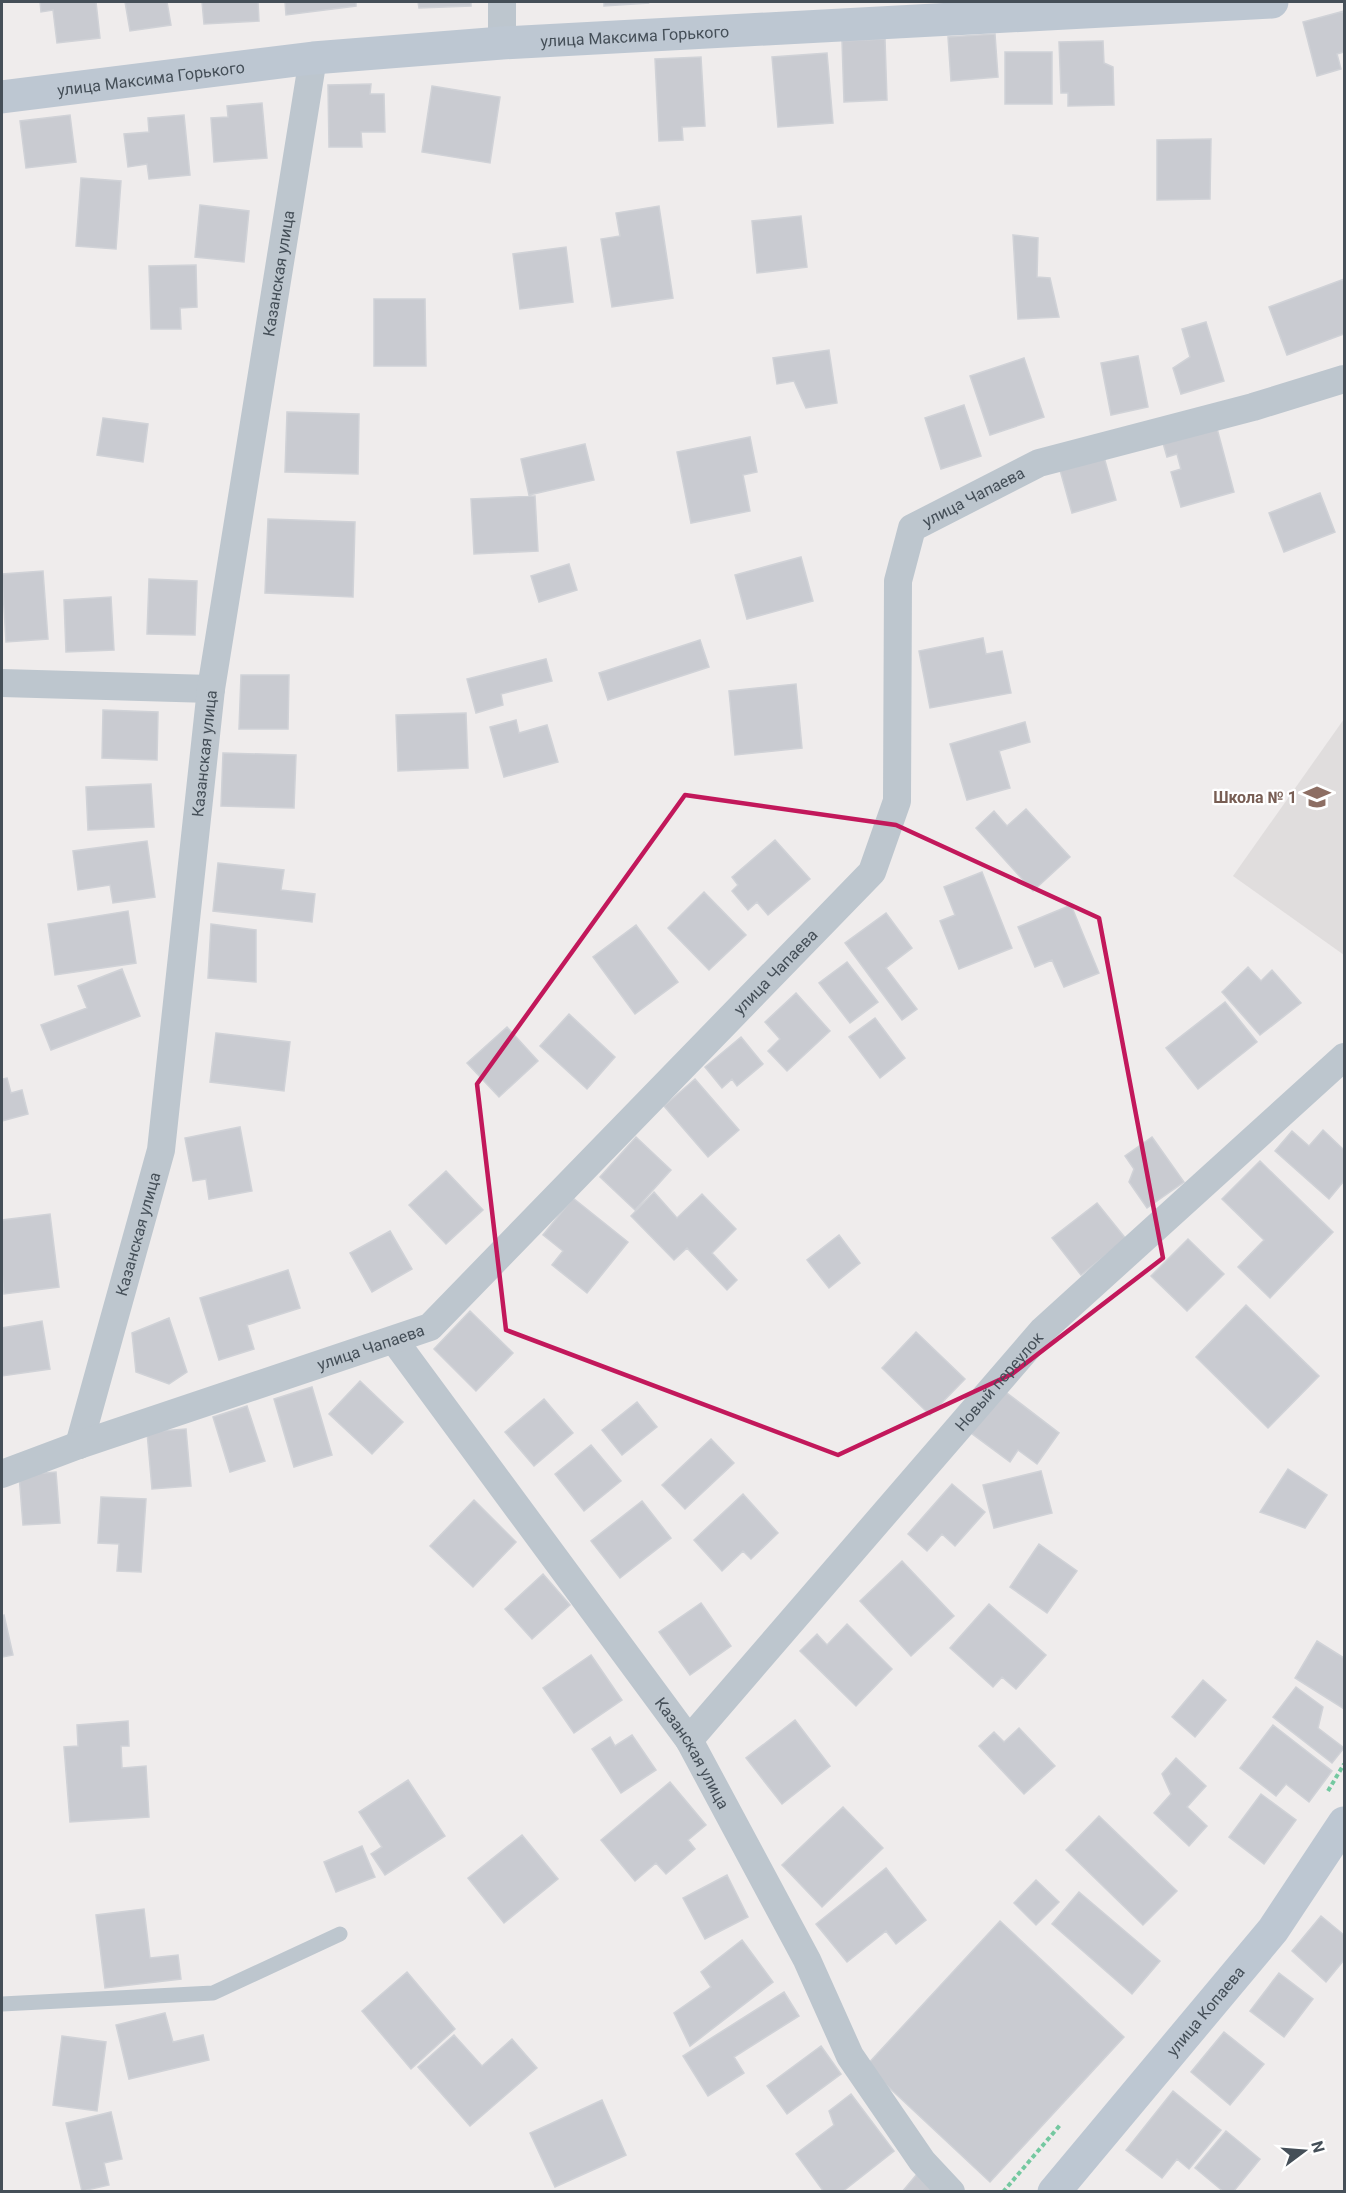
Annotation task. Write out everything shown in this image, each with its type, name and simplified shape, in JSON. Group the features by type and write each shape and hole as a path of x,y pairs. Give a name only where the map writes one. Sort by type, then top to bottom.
{"street":[{"path":"502,2 502,44"},
{"name":"улица Максима Горького","path":"2,97 313,58 502,44 1272,2"},
{"name":"Казанская улица","path":"79,1445 161,1150 211,689 313,58"},
{"name":"улица Чапаева","path":"2,1474 79,1445 430,1327 872,872 897,801 898,581 912,528 1040,463 1253,407 1344,379"},
{"path":"2,683 211,689"},
{"name":"Новый переулок","path":"689,1740 1043,1330 1344,1057"},
{"name":"Казанская улица","path":"394,1341 689,1740 807,1960 850,2055 922,2161 951,2192"},
{"name":"улица Копаева","path":"1054,2192 1273,1930 1344,1823"}],"lane":[{"path":"2,2004 213,1993 340,1934"}],"path":[{"path":"1003,2192 1008,2184"}],"highlighted area":[{"path":"685,795 896,825 1099,918 1163,1258 1012,1374 838,1455 506,1330 477,1084"}],"shaded area":[{"name":"Школа № 1","path":"1344,719 1344,955 1233,876"}],"building":[{"path":"40,2 96,2 100,38 57,43 53,10 41,12"},
{"path":"125,2 167,2 171,25 130,31"},
{"path":"202,2 258,2 259,21 204,24"},
{"path":"285,2 356,2 356,6 286,15"},
{"path":"418,2 471,2 471,6 419,8"},
{"path":"604,2 647,2 648,3 604,6"},
{"path":"1344,11 1344,52 1337,54 1341,69 1317,76 1303,22"},
{"path":"995,34 998,77 951,81 948,37"},
{"path":"885,39 887,100 844,102 842,41"},
{"path":"1103,41 1104,63 1113,67 1114,105 1068,106 1068,93 1061,93 1059,42"},
{"path":"1005,52 1052,52 1052,104 1005,104"},
{"path":"827,53 833,123 778,127 772,57"},
{"path":"701,57 705,126 682,127 683,140 659,141 655,59"},
{"path":"371,84 370,94 384,94 385,132 361,132 362,147 329,147 328,85"},
{"path":"432,86 500,97 490,163 422,152"},
{"path":"262,103 267,158 214,162 211,118 228,117 227,106"},
{"path":"70,115 76,162 26,168 20,121"},
{"path":"184,115 190,175 149,179 147,164 128,167 124,134 149,132 148,118"},
{"path":"1211,139 1210,199 1157,200 1157,140"},
{"path":"81,178 121,181 116,249 76,246"},
{"path":"200,205 249,211 244,262 195,257"},
{"path":"659,206 673,298 612,307 601,239 620,236 616,213"},
{"path":"801,216 807,267 757,273 752,221"},
{"path":"1013,235 1038,238 1037,277 1050,278 1059,317 1018,319"},
{"path":"566,247 573,302 520,309 513,254"},
{"path":"196,265 197,307 180,308 181,329 151,329 149,266"},
{"path":"1344,279 1344,334 1287,355 1269,307"},
{"path":"374,299 425,299 426,366 374,366"},
{"path":"1206,322 1224,381 1181,394 1173,368 1190,357 1182,329"},
{"path":"829,350 837,403 806,408 794,381 777,384 773,358"},
{"path":"1138,356 1148,407 1111,415 1101,363"},
{"path":"1024,358 1044,417 990,435 970,376"},
{"path":"964,405 981,456 941,469 925,418"},
{"path":"287,412 359,414 358,474 285,472"},
{"path":"103,418 148,424 143,462 97,455"},
{"path":"1215,421 1234,492 1181,507 1171,472 1181,469 1177,454 1167,457 1161,436"},
{"path":"750,437 757,472 743,475 750,511 691,523 677,452"},
{"path":"585,444 594,480 529,495 521,459"},
{"path":"1104,457 1116,500 1072,513 1060,470"},
{"path":"1320,493 1335,532 1284,552 1269,513"},
{"path":"535,496 538,551 474,554 471,499"},
{"path":"268,519 355,522 353,597 265,593"},
{"path":"801,557 813,601 747,619 735,575"},
{"path":"569,564 577,590 539,602 531,576"},
{"path":"43,571 48,639 6,642 2,574"},
{"path":"149,579 197,581 195,635 147,634"},
{"path":"111,597 114,650 66,652 64,600"},
{"path":"983,638 986,654 1002,651 1011,693 930,708 919,651"},
{"path":"700,640 709,667 608,700 599,673"},
{"path":"546,659 552,681 501,694 503,705 476,713 467,679"},
{"path":"241,675 289,675 288,729 239,729"},
{"path":"796,684 802,748 735,755 729,691"},
{"path":"103,710 158,712 157,760 102,758"},
{"path":"466,713 468,768 398,771 396,715"},
{"path":"516,720 519,733 547,725 558,762 504,777 490,727"},
{"path":"1025,722 1030,742 999,751 1010,788 967,800 950,744"},
{"path":"223,753 296,755 294,808 221,806"},
{"path":"151,784 154,827 88,830 86,787"},
{"path":"1026,809 1070,857 1033,891 976,828 994,811 1007,826"},
{"path":"775,840 810,879 768,915 757,902 748,910 732,891 738,885 732,877"},
{"path":"147,841 155,897 113,903 110,885 78,890 73,851"},
{"path":"218,863 284,870 281,890 315,894 312,922 213,911"},
{"path":"982,872 1012,948 959,969 940,921 955,915 944,887"},
{"path":"704,892 746,935 709,970 668,928"},
{"path":"1071,905 1099,973 1064,987 1052,960 1035,967 1018,927"},
{"path":"128,911 136,963 55,975 48,924"},
{"path":"886,913 912,948 886,968 917,1009 902,1020 845,943"},
{"path":"211,924 256,930 256,982 208,978"},
{"path":"636,925 678,982 635,1014 593,957"},
{"path":"847,962 878,1002 850,1023 819,983"},
{"path":"1248,967 1261,981 1272,970 1301,1003 1260,1035 1222,992"},
{"path":"122,969 140,1016 51,1050 41,1025 87,1008 78,986"},
{"path":"796,993 830,1031 787,1071 768,1051 780,1039 765,1022"},
{"path":"1225,1002 1257,1042 1198,1089 1166,1048"},
{"path":"569,1014 615,1057 587,1089 540,1046"},
{"path":"875,1018 905,1058 880,1078 849,1037"},
{"path":"507,1027 538,1061 499,1097 467,1063"},
{"path":"216,1033 290,1042 284,1091 210,1082"},
{"path":"741,1037 763,1064 737,1086 732,1079 722,1088 705,1067"},
{"path":"7,1078 11,1093 22,1090 28,1114 2,1121 2,1079"},
{"path":"695,1079 739,1130 708,1157 664,1106"},
{"path":"240,1127 252,1191 209,1199 206,1179 193,1181 185,1138"},
{"path":"1323,1130 1344,1150 1344,1181 1329,1199 1275,1151 1292,1131 1309,1146"},
{"path":"636,1137 671,1170 635,1210 600,1177"},
{"path":"1152,1137 1184,1182 1147,1208 1129,1182 1134,1169 1125,1156"},
{"path":"1260,1161 1333,1232 1270,1298 1238,1267 1264,1240 1222,1199"},
{"path":"446,1171 483,1210 446,1244 409,1205"},
{"path":"654,1192 677,1218 702,1194 736,1229 712,1253 737,1280 727,1290 687,1248 674,1260 631,1216"},
{"path":"573,1198 628,1242 587,1293 552,1265 563,1251 543,1235"},
{"path":"1097,1203 1126,1239 1081,1275 1052,1238"},
{"path":"50,1214 59,1287 4,1294 2,1220"},
{"path":"390,1231 412,1269 372,1292 350,1253"},
{"path":"839,1235 860,1263 829,1288 807,1260"},
{"path":"1188,1239 1224,1274 1187,1311 1151,1276"},
{"path":"288,1270 300,1308 247,1325 254,1349 219,1360 200,1298"},
{"path":"1246,1305 1319,1376 1268,1428 1196,1357"},
{"path":"470,1311 513,1353 476,1391 434,1349"},
{"path":"169,1318 187,1372 169,1384 136,1372 132,1333"},
{"path":"42,1321 50,1369 2,1376 2,1328"},
{"path":"916,1332 965,1379 930,1415 882,1368"},
{"path":"360,1381 403,1422 372,1454 329,1414"},
{"path":"312,1387 332,1455 294,1467 274,1399"},
{"path":"1003,1390 1059,1433 1037,1464 1018,1450 1010,1462 971,1433"},
{"path":"544,1399 573,1433 534,1466 505,1432"},
{"path":"637,1402 657,1427 622,1455 602,1430"},
{"path":"247,1406 265,1461 230,1472 213,1417"},
{"path":"186,1429 191,1486 152,1489 147,1432"},
{"path":"711,1439 734,1463 685,1509 662,1485"},
{"path":"591,1445 621,1481 584,1511 555,1474"},
{"path":"1288,1469 1327,1495 1305,1528 1260,1512"},
{"path":"1041,1471 1052,1513 994,1528 983,1485"},
{"path":"56,1472 60,1523 23,1525 19,1475"},
{"path":"952,1484 985,1512 955,1546 942,1534 927,1551 908,1534"},
{"path":"743,1494 778,1533 751,1559 743,1551 722,1571 694,1540"},
{"path":"101,1497 146,1499 141,1572 117,1571 119,1544 98,1543"},
{"path":"474,1500 516,1542 473,1587 430,1546"},
{"path":"642,1501 671,1538 620,1578 591,1541"},
{"path":"1039,1544 1077,1571 1047,1613 1010,1587"},
{"path":"902,1561 954,1616 911,1656 860,1601"},
{"path":"543,1574 570,1605 532,1639 505,1609"},
{"path":"701,1603 731,1646 690,1675 659,1632"},
{"path":"989,1604 1046,1655 1016,1689 1002,1677 993,1687 950,1648"},
{"path":"4,1615 13,1655 2,1657 2,1616"},
{"path":"847,1624 892,1669 856,1706 800,1651 817,1634 827,1645"},
{"path":"1317,1641 1344,1658 1344,1709 1295,1678"},
{"path":"591,1655 622,1700 574,1733 543,1688"},
{"path":"1203,1680 1226,1700 1195,1737 1172,1717"},
{"path":"1296,1687 1323,1707 1318,1728 1344,1748 1332,1763 1273,1717"},
{"path":"795,1720 830,1766 782,1804 746,1758"},
{"path":"128,1721 129,1746 121,1746 122,1768 146,1766 149,1817 70,1822 64,1747 78,1746 77,1725"},
{"path":"1273,1725 1332,1771 1309,1802 1286,1784 1276,1796 1240,1768"},
{"path":"1019,1728 1055,1766 1024,1794 979,1746 994,1732 1004,1742"},
{"path":"632,1735 656,1770 621,1793 592,1749 610,1737 615,1746"},
{"path":"1176,1758 1206,1786 1187,1807 1207,1826 1189,1846 1154,1813 1171,1794 1162,1774"},
{"path":"408,1780 445,1836 385,1875 371,1854 382,1847 359,1812"},
{"path":"670,1782 706,1825 688,1840 695,1849 666,1874 656,1863 635,1881 601,1840"},
{"path":"1261,1794 1296,1820 1264,1864 1229,1837"},
{"path":"843,1807 883,1848 822,1907 782,1865"},
{"path":"1099,1816 1177,1891 1143,1925 1066,1850"},
{"path":"522,1835 558,1879 504,1923 468,1878"},
{"path":"362,1846 375,1877 336,1892 324,1862"},
{"path":"886,1868 926,1920 896,1944 886,1931 847,1962 816,1924"},
{"path":"727,1875 748,1917 705,1939 683,1898"},
{"path":"1036,1880 1059,1902 1036,1925 1014,1903"},
{"path":"1079,1892 1160,1961 1132,1994 1052,1924"},
{"path":"144,1909 150,1958 178,1955 181,1979 105,1988 96,1915"},
{"path":"1321,1916 1344,1935 1344,1960 1326,1982 1292,1951"},
{"path":"1000,1921 1124,2037 990,2182 866,2066"},
{"path":"742,1940 773,1982 690,2046 674,2013 711,1987 701,1972"},
{"path":"407,1972 455,2029 411,2069 362,2011"},
{"path":"1279,1973 1313,1999 1284,2037 1250,2011"},
{"path":"784,1992 799,2016 734,2057 744,2073 708,2096 683,2056"},
{"path":"165,2013 173,2042 203,2035 209,2060 129,2079 116,2025"},
{"path":"1224,2032 1264,2064 1230,2105 1191,2072"},
{"path":"454,2035 482,2066 512,2039 537,2068 470,2126 418,2067"},
{"path":"62,2036 106,2042 97,2111 53,2105"},
{"path":"821,2046 841,2074 787,2114 767,2086"},
{"path":"1173,2091 1221,2130 1189,2169 1177,2159 1162,2178 1126,2150"},
{"path":"851,2094 894,2151 842,2192 824,2192 796,2154 834,2125 829,2111"},
{"path":"602,2100 626,2155 555,2187 530,2133"},
{"path":"111,2112 122,2159 104,2163 109,2185 82,2191 66,2123"},
{"path":"1226,2131 1260,2159 1233,2192 1224,2192 1195,2168"},
{"path":"918,2173 934,2192 902,2192"}],"place":[{"name":"Школа № 1","path":"1317,797"}]}
